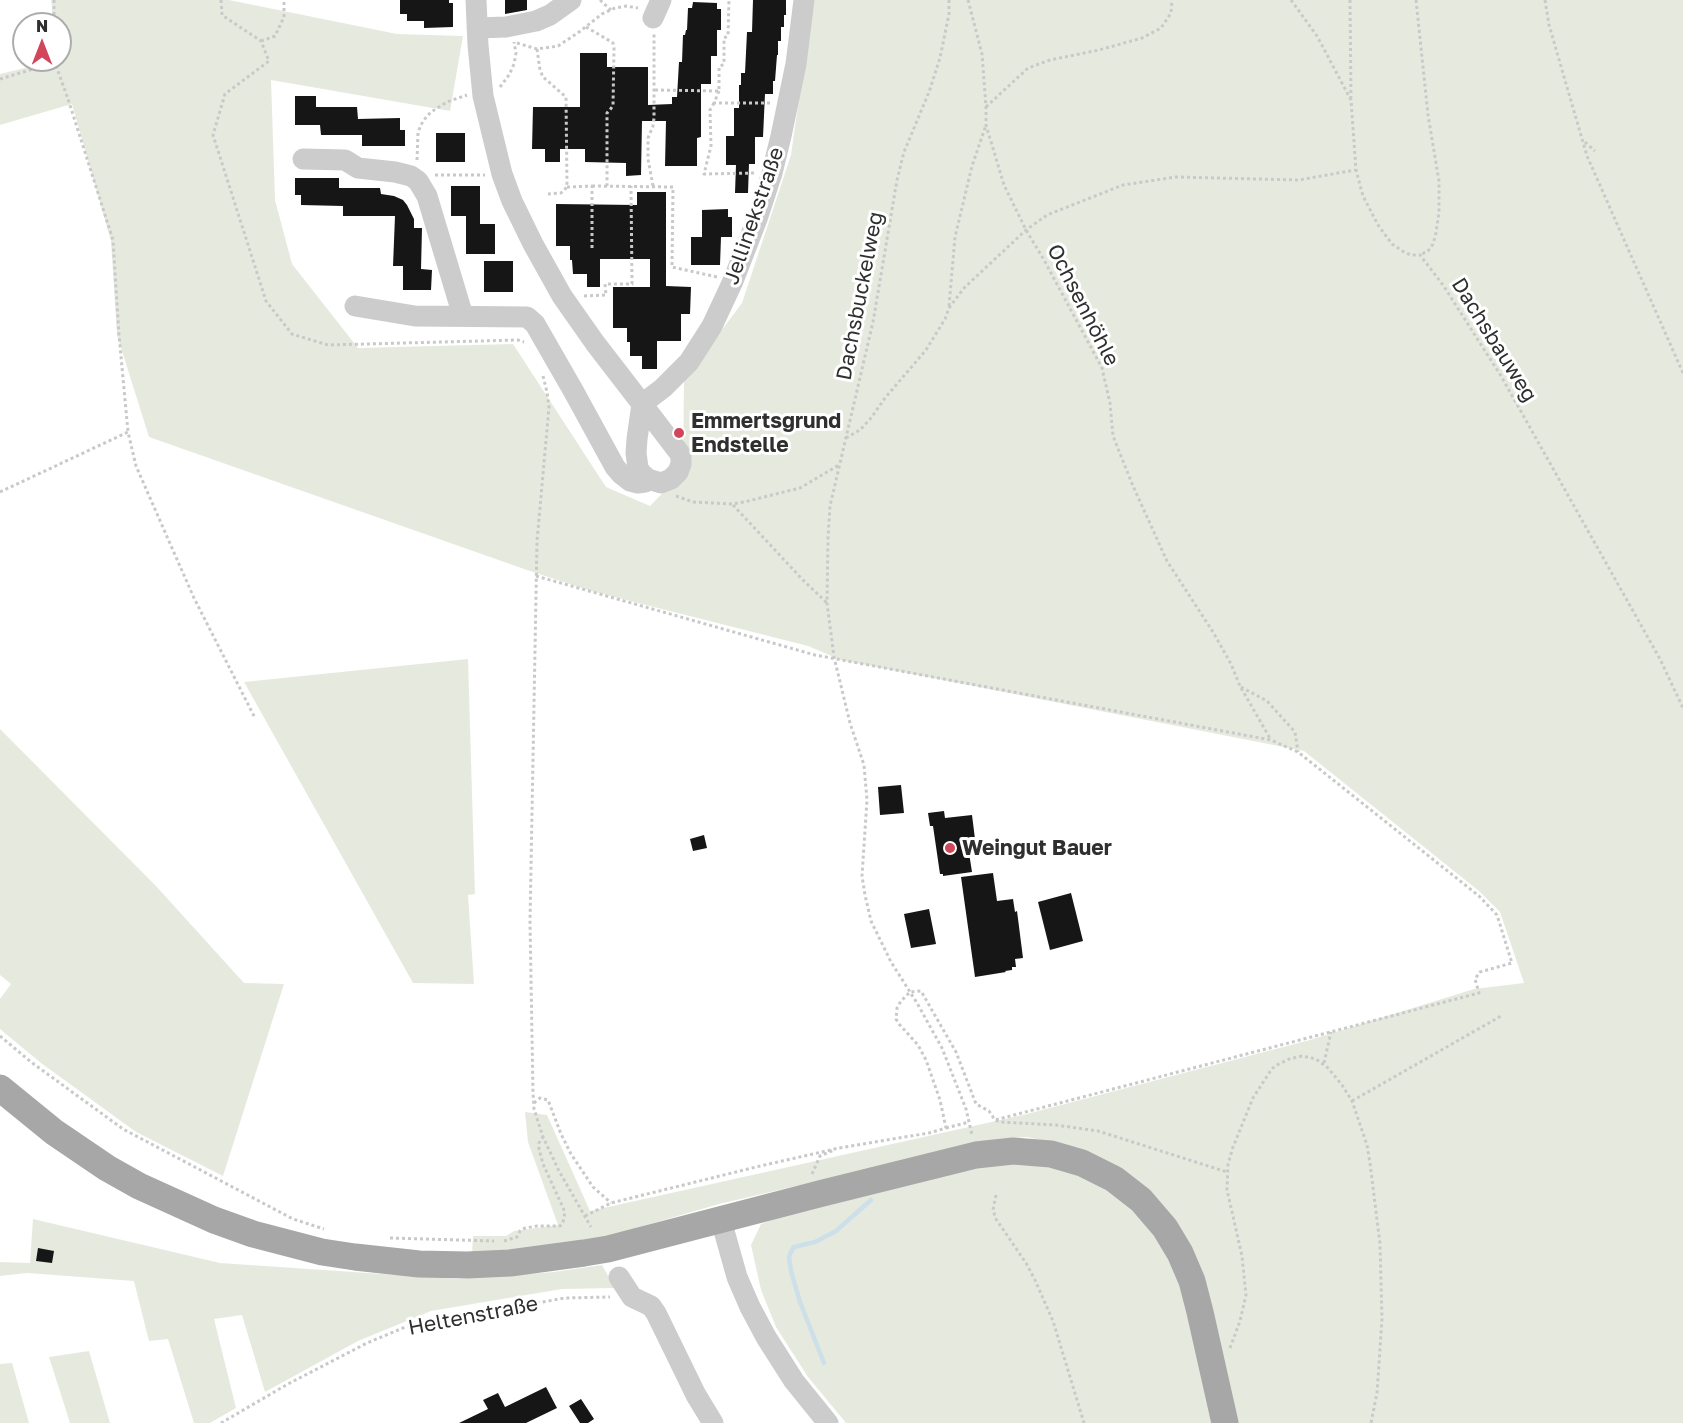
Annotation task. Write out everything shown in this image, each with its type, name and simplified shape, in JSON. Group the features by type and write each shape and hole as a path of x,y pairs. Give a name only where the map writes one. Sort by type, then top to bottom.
{"main road":[{"path":"0,1088 54,1132 99,1163 139,1186 214,1220 253,1234 322,1251 419,1264 510,1263 608,1249 976,1155 1012,1151 1051,1154 1082,1163 1114,1179 1141,1200 1165,1228 1192,1281 1225,1423"}],"street":[{"path":"354,306 415,316 523,317 531,320 621,474 630,481 638,483 671,479 678,472 681,455 562,296 512,201 502,174 483,96 476,0"},
{"path":"477,36 511,35 520,25 550,15 571,0"},
{"name":"Jellinekstraße","path":"642,404 663,388 689,362 712,326 733,281 772,173 789,103 804,0"},
{"path":"303,159 345,160 358,168 423,178 463,316"},
{"path":"642,404 636,453 638,468 655,481"},
{"path":"721,1220 737,1277 750,1307 794,1381 828,1423"},
{"path":"619,1277 628,1293 651,1306 656,1313 696,1395 713,1423"}],"path":[{"path":"221,0 222,15 261,41 269,61 225,94 213,135 266,301 292,334 328,345 518,340 527,344"},
{"path":"261,41 275,36 284,17 284,0"},
{"path":"600,0 611,10"},
{"path":"729,0 728,36 724,38 724,64 719,67 718,91 710,110 711,146 704,174 772,173"},
{"name":"Dachsbuckelweg","path":"949,0 949,14 940,58 929,92 904,152 897,180 873,322 830,506 827,603 834,657 850,723 864,765 867,800 862,876 872,921 886,953 942,1048 966,1109 976,1155"},
{"name":"Ochsenhöhle","path":"968,0 982,54 986,125 1004,184 1026,230 1102,368 1110,403 1113,436 1167,561 1213,632 1271,740"},
{"path":"986,107 1028,68 1050,60 1142,38 1161,28 1171,13 1172,0"},
{"path":"1291,0 1317,36 1351,100"},
{"path":"1350,0 1351,100 1356,170 1363,196 1378,225 1392,244 1411,255 1420,255 1428,251 1433,244 1440,212 1439,181 1428,115 1416,0"},
{"path":"1545,0 1548,25 1587,156 1683,373"},
{"path":"511,35 537,49 558,46 611,10 626,6 657,9 653,126 648,138 648,159 653,186"},
{"path":"586,27 613,43 614,48 613,106 607,113 607,186"},
{"path":"492,91 500,87 514,64 516,53 511,35"},
{"path":"537,49 543,76 566,97 567,187"},
{"path":"0,79 22,72"},
{"path":"57,72 114,240 119,335 128,432 136,466 194,598 255,718"},
{"path":"655,90 718,91"},
{"path":"472,94 447,102 431,112 423,121 417,142 423,178 484,175"},
{"path":"714,103 789,103"},
{"path":"846,438 860,430 871,418 926,350 945,319 949,308 955,237 972,166 986,125"},
{"path":"1583,141 1595,151"},
{"path":"949,308 964,288 1026,230 1047,215 1123,185 1176,177 1299,180 1356,170"},
{"path":"592,186 592,251"},
{"path":"562,296 606,295 605,284 632,284 631,186"},
{"path":"548,194 561,193 567,187 673,187 672,267 733,281"},
{"name":"Dachsbauweg","path":"1420,255 1443,285 1502,376 1660,659 1683,708"},
{"path":"543,374 549,406 536,576 530,922 532,1082 537,1119 543,1137 559,1172 591,1227"},
{"path":"0,492 128,432"},
{"path":"655,481 670,493 693,502 732,504 800,488 839,465"},
{"path":"732,504 827,603"},
{"path":"536,576 815,655 1271,740 1298,752 1479,896 1497,915 1512,963 1480,972 1475,979 1479,993 995,1120"},
{"path":"1240,686 1267,701 1295,732 1298,752"},
{"path":"946,1128 940,1100 926,1060 918,1045 896,1019 897,1008 910,992 921,991 956,1052 976,1104 989,1111 995,1120 1098,1131 1227,1172"},
{"path":"1352,1101 1501,1016"},
{"path":"1324,1063 1331,1032"},
{"path":"0,1036 31,1062 123,1129 293,1219 328,1231"},
{"path":"1214,1374 1232,1343 1246,1295 1242,1256 1229,1198 1227,1172 1233,1147 1253,1098 1271,1070 1281,1062 1296,1057 1309,1057 1324,1063 1342,1085 1352,1101 1367,1145 1380,1244 1382,1330 1377,1394 1371,1423"},
{"path":"534,1103 540,1098 548,1101 571,1154 593,1186 611,1203"},
{"path":"585,1216 611,1203 838,1148 929,1133 969,1122"},
{"path":"383,1238 503,1241 517,1237 525,1228 560,1226 564,1222 565,1212 543,1164 539,1149 543,1137"},
{"path":"812,1196 812,1172 820,1156 838,1148"},
{"path":"996,1195 993,1210 996,1219 1026,1263 1053,1321 1084,1423"},
{"name":"Heltenstraße","path":"221,1423 288,1384 367,1343 415,1323 436,1322 565,1298 611,1297 639,1300"}],"shaded area":[{"path":"51,0 229,0 397,34 463,36 450,111 271,80 275,200 292,264 358,348 513,344 606,487 650,506 683,472 684,380 742,303 791,155 813,0 1683,0 1683,1423 1234,1423 1185,1237 1077,1148 1027,1137 998,1139 719,1204 623,1232 574,1243 472,1254 473,1236 506,1236 514,1231 558,1225 528,1142 525,1112 547,1115 590,1211 1023,1115 1310,1040 1474,989 1524,983 1500,912 1479,891 1304,751 841,660 808,646 591,591 149,437 117,335 111,241 72,104 0,125 0,74 12,71 72,72 72,12 52,12"},
{"path":"468,659 475,894 468,895 474,984 413,983 244,682"},
{"path":"0,729 156,886 244,983 284,984 223,1176 136,1132 41,1063 0,1029 0,999 11,984 0,975"},
{"path":"975,1159 1078,1168 1135,1206 1178,1262 1216,1423 846,1423 808,1377 776,1327 761,1290 751,1245 761,1224 810,1206"},
{"path":"33,1219 220,1263 457,1279 554,1272 602,1265 615,1288 562,1289 431,1311 358,1341 265,1392 242,1315 214,1319 236,1408 210,1423 194,1423 168,1339 149,1341 134,1281 27,1273 0,1276 0,1262 30,1263"},
{"path":"89,1351 110,1423 70,1423 49,1357"},
{"path":"12,1363 29,1423 0,1423 0,1364"}],"building":[{"path":"400,0 449,0 449,3 453,3 453,27 424,28 424,21 407,21 407,14 400,14"},
{"path":"505,0 527,0 527,10 505,14"},
{"path":"753,0 786,0 786,15 784,15 784,27 781,27 781,41 778,41 773,94 765,94 763,137 755,137 755,164 749,164 748,193 735,193 736,165 726,165 726,136 734,136 734,108 739,108 739,85 741,85 741,73 745,73 747,32 752,32"},
{"path":"693,2 717,3 717,9 721,9 721,30 717,30 717,56 711,56 711,84 701,84 701,137 697,138 697,166 665,166 666,121 642,121 641,175 626,176 626,163 585,162 585,149 560,149 560,162 545,162 545,149 532,149 533,107 580,107 580,53 607,53 607,67 648,67 648,105 672,104 672,97 677,97 679,62 682,62 683,35 687,30 688,8 692,8"},
{"path":"295,96 316,96 316,107 357,107 358,119 400,118 400,130 405,130 405,146 362,146 362,135 321,135 320,125 295,125"},
{"path":"436,133 465,133 465,162 436,162"},
{"path":"295,178 339,178 339,188 380,188 381,194 403,200 414,219 414,228 422,228 421,269 432,270 431,290 403,290 403,266 393,266 395,216 343,216 343,206 301,205 301,195 295,195"},
{"path":"451,186 480,186 480,224 495,224 495,254 466,254 466,216 451,216"},
{"path":"637,192 666,192 666,286 691,287 690,314 681,314 681,341 657,341 657,369 642,369 642,356 630,356 627,328 613,328 613,287 650,287 650,259 600,259 600,287 587,287 587,274 573,274 570,246 556,246 556,204 637,205"},
{"path":"728,209 728,217 732,217 732,237 721,237 720,265 691,265 691,237 702,237 702,210"},
{"path":"484,261 513,261 513,292 484,292"},
{"path":"901,785 904,813 880,815 878,787"},
{"path":"944,811 945,818 972,815 975,839 967,840 972,872 943,876 940,874 933,826 930,826 928,813"},
{"path":"704,835 707,848 693,851 690,839"},
{"path":"993,873 997,901 1013,899 1015,912 1017,911 1023,958 1015,959 1016,967 1012,967 1012,970 975,977 961,877"},
{"path":"1071,893 1083,941 1050,950 1038,902"},
{"path":"929,909 936,944 911,948 904,914"},
{"path":"38,1248 54,1251 52,1263 36,1261"},
{"path":"546,1387 557,1408 526,1423 459,1423 488,1409 483,1400 498,1393 505,1407"},
{"path":"581,1399 594,1419 588,1423 580,1423 569,1406"}],"waterway":[{"path":"824,1363 800,1302 789,1257 794,1247 815,1242 836,1231 871,1200"}],"place":[{"name":"Emmertsgrund Endstelle","path":"679,433"},
{"name":"Weingut Bauer","path":"950,848"}]}
